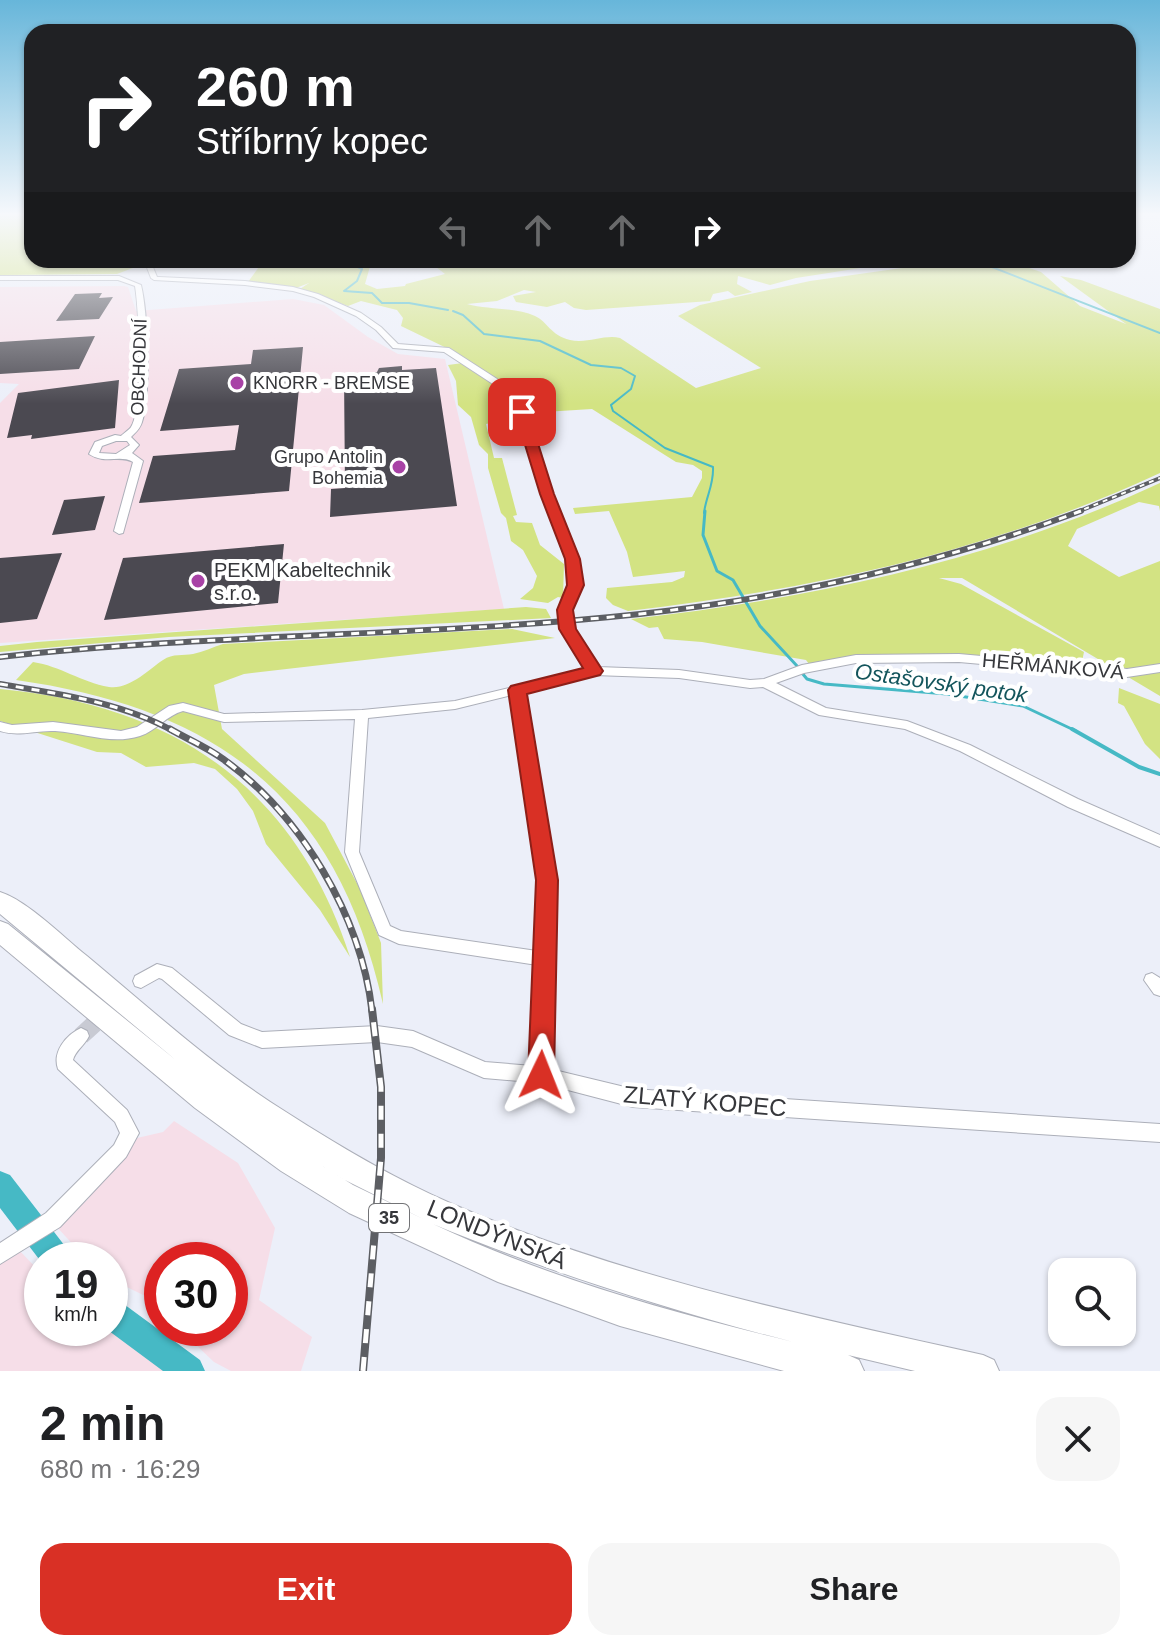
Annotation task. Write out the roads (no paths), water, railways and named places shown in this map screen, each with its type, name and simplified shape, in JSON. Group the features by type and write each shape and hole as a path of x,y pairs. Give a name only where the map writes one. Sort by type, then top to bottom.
{"highway":[{"name":"LONDÝNSKÁ","path":"0,901 211,1073 275,1121 358,1172 442,1214 509,1243 641,1288 983,1371"},
{"name":"LONDÝNSKÁ","path":"0,931 151,1059 231,1122 338,1192 460,1253 596,1306 691,1334 848,1371"}],"street":[{"path":"153,277 294,288 335,301 377,324 396,346 446,350 505,388 522,412 547,494 573,559 575,585 565,610 565,621 594,671"},
{"path":"0,278 119,278"},
{"name":"OBCHODNÍ","path":"119,278 139,287 141,412 137,428 124,438 106,440 93,451 104,458 126,454 135,445 124,438"},
{"name":"OBCHODNÍ","path":"119,531 138,461 126,454"},
{"name":"HEŘMÁNKOVÁ","path":"765,683 802,669 856,659 945,658 1127,673 1160,668"},
{"path":"0,726 12,730 53,726 121,736 141,731 173,709 183,707 224,718 362,714 455,705 594,671 765,683 785,696 823,712 907,725 965,748 1073,803 1160,841"},
{"path":"517,690 547,880 541,1075"},
{"path":"362,714 352,852 384,930 399,937 545,959"},
{"name":"ZLATÝ KOPEC","path":"141,981 157,971 166,973 235,1030 262,1040 377,1034 413,1039 484,1070 541,1075 633,1098 1160,1133"},
{"path":"7,1249 53,1220 113,1158 130,1133 121,1116 64,1063 66,1052 81,1036"}],"waterway":[{"name":"Ostašovský potok","path":"359,277 344,291 372,293 382,303 409,303 448,310"},
{"path":"1017,277 1160,333"},
{"name":"Ostašovský potok","path":"453,311 463,315 484,334 540,341 591,365 621,368 635,376 631,389 611,405 613,411 665,448 713,467 704,513"},
{"name":"Ostašovský potok","path":"705,511 703,535 717,571 733,580 760,626 798,667"},
{"name":"Ostašovský potok","path":"802,673 807,679 824,684 947,694 1023,706 1073,730"},
{"name":"Ostašovský potok","path":"1073,730 1139,767 1160,774"},
{"path":"0,1185 44,1242"},
{"path":"128,1326 189,1371"}],"tunnel":[{"path":"81,1036 106,1013"}],"railway":[{"path":"1075,513 1160,478"},
{"path":"0,657 160,643 480,627 696,607 864,576 973,547 1081,511"},
{"path":"0,684 111,706 173,731"},
{"path":"170,729 217,755 251,782 302,838 341,904 366,975 372,1011"},
{"path":"363,1371 381,1158 381,1087 372,1009"}],"place":[{"name":"KNORR - BREMSE","path":"237,383"},
{"name":"Grupo Antolin Bohemia","path":"399,467"},
{"name":"PEKM Kabeltechnik s.r.o.","path":"198,581"}]}
